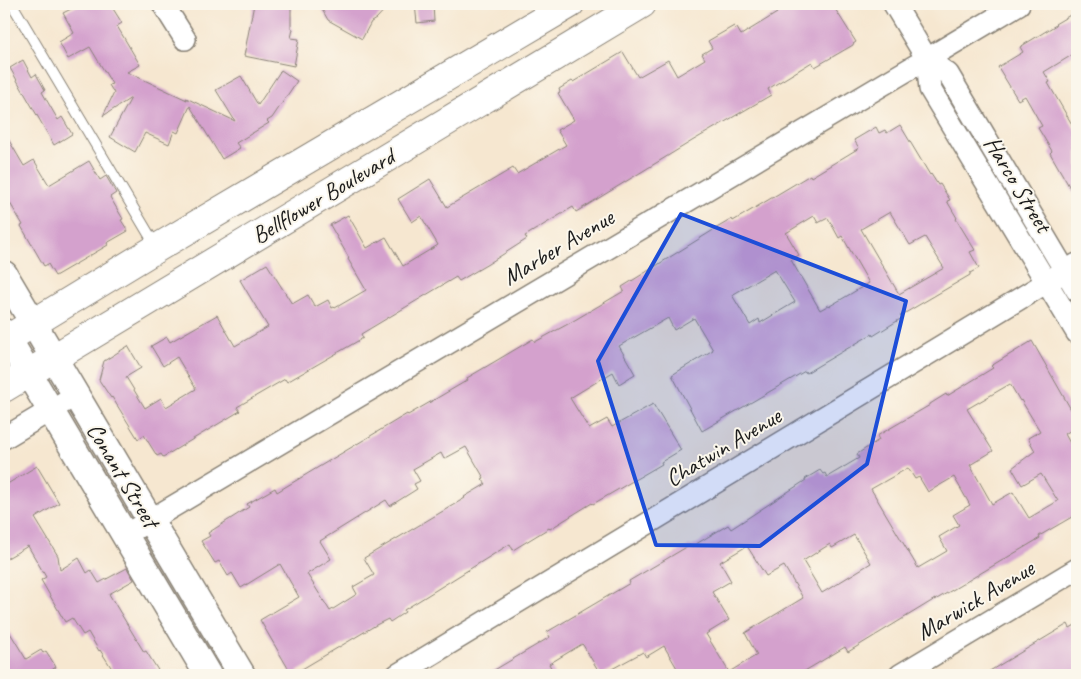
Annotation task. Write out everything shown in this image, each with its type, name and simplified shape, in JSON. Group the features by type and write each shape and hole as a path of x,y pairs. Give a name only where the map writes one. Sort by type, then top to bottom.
{"main road":[{"name":"Bellflower Boulevard","path":"5,337 33,323 570,4"},
{"name":"Bellflower Boulevard","path":"4,388 642,4"}],"street":[{"path":"163,4 185,39"},
{"name":"Harco Street","path":"894,4 927,59 948,74 1071,268 1077,291"},
{"name":"Marber Avenue","path":"125,535 1019,4"},
{"name":"Harco Street","path":"927,59 930,89 1077,333"},
{"name":"Chatwin Avenue","path":"397,675 1071,268"},
{"name":"Conant Street","path":"6,283 33,323 242,675"},
{"name":"Conant Street","path":"5,337 51,410 208,675"},
{"path":"4,438 76,395"},
{"name":"Marwick Avenue","path":"900,675 1077,569"}],"lane":[{"path":"12,4 158,248"}],"highlighted area":[{"path":"681,214 906,301 867,464 760,546 656,545 598,361"}],"building":[{"path":"81,4 110,4 122,23 117,26 140,65 127,72 235,121 216,90 241,76 258,105 281,70 297,81 272,118 267,121 269,123 236,143 240,148 222,159 190,106 178,133 174,131 169,144 145,133 135,152 110,137 131,98 103,116 114,93 109,85 112,84 90,47 68,59 59,42 74,33 63,13"},
{"path":"254,4 291,4 291,28 293,29 291,38 299,39 294,66 244,56"},
{"path":"319,4 390,4 371,22 362,39 328,20"},
{"path":"415,4 433,4 434,21 417,23"},
{"path":"771,4 832,4 856,42 815,67 812,62 768,89 771,95 576,212 573,207 525,236 527,239 488,264 459,281 456,277 361,334 363,338 287,382 285,379 237,407 240,411 163,457 161,454 157,456 144,435 138,439 99,380 104,361 128,346 141,368 126,377 145,408 161,398 166,407 196,389 177,357 163,366 151,346 167,337 170,342 217,315 235,346 268,327 240,280 267,264 292,304 308,295 315,307 328,300 332,308 335,308 366,290 330,225 348,215 367,248 386,237 403,266 438,245 421,216 412,222 398,199 430,179 447,207 513,168 517,174 566,145 557,130 574,120 558,93 560,92 559,89 623,52 638,77 668,60 677,76 705,59 702,54 712,48 708,41 734,26 741,35 777,13"},
{"path":"1077,11 1077,52 1044,72 1050,82 1048,83 1077,133 1077,200 1050,153 1052,151 1038,128 1042,126 1025,96 1018,100 998,67 1023,52 1020,47"},
{"path":"23,60 32,77 36,74 45,90 42,92 58,120 62,117 72,134 54,145 10,68"},
{"path":"900,125 930,175 938,185 940,184 950,200 947,201 975,250 970,252 979,268 900,316 902,318 873,336 872,334 806,373 805,371 702,431 672,375 713,350 694,318 674,330 668,318 619,346 635,374 619,384 613,372 570,398 589,429 607,419 612,427 653,404 681,450 661,462 662,464 513,550 510,544 404,610 405,612 390,622 388,619 376,625 292,675 260,620 299,597 280,564 241,588 232,573 228,576 219,561 215,563 201,541 210,536 208,533 249,507 247,504 275,488 277,492 407,414 468,380 467,378 533,339 535,342 624,291 622,287 715,229 732,219 733,221 859,148 854,140 876,127 879,133 885,130 887,133","holes":["890,212 910,245 925,237 944,268 899,294 861,229","814,216 818,223 828,218 839,238 842,236 869,283 820,310 791,260 799,255 786,233","775,270 795,302 760,323 759,319 750,325 732,295","466,447 486,484 364,558 374,575 353,587 357,594 330,611 307,574 331,559 320,541 386,500 390,506 417,489 414,484 420,481 413,469 441,453 444,459"]},
{"path":"4,132 24,166 34,160 49,185 89,161 100,180 106,176 116,193 110,197 128,231 55,276 48,264 44,266 4,193"},
{"path":"1032,341 1077,420 1077,426 1065,434 1077,456 1077,514 1039,536 1040,538 848,652 845,647 798,675 681,675 664,646 646,657 643,652 601,675 582,644 549,664 555,675 486,675 550,637 547,632 690,545 691,547 728,525 731,529 820,470 827,477 859,458 857,454 879,440 877,436 993,368 991,366","holes":["1010,384 1040,431 1028,438 1035,451 1012,468 1022,485 1041,474 1058,501 1029,518 1013,492 992,504 970,465 993,451 967,409","908,468 915,479 919,477 928,492 954,477 970,505 953,515 959,525 939,537 947,551 918,568 871,489","854,535 871,563 822,593 803,561 830,544 832,548","747,546 766,576 784,566 803,598 745,633 757,655 729,672 706,634 729,620 712,592 731,581 720,562"]},
{"path":"37,466 59,503 35,518 58,556 60,570 79,558 87,573 91,570 99,583 127,568 134,580 109,594 144,652 146,651 161,675 116,675 88,632 83,635 72,618 65,622 41,580 46,577 28,546 4,560 4,486"},
{"path":"4,623 26,659 41,650 43,653 46,651 56,667 44,675 4,675"},
{"path":"1068,624 1070,628 1077,624 1077,675 983,675"}]}
